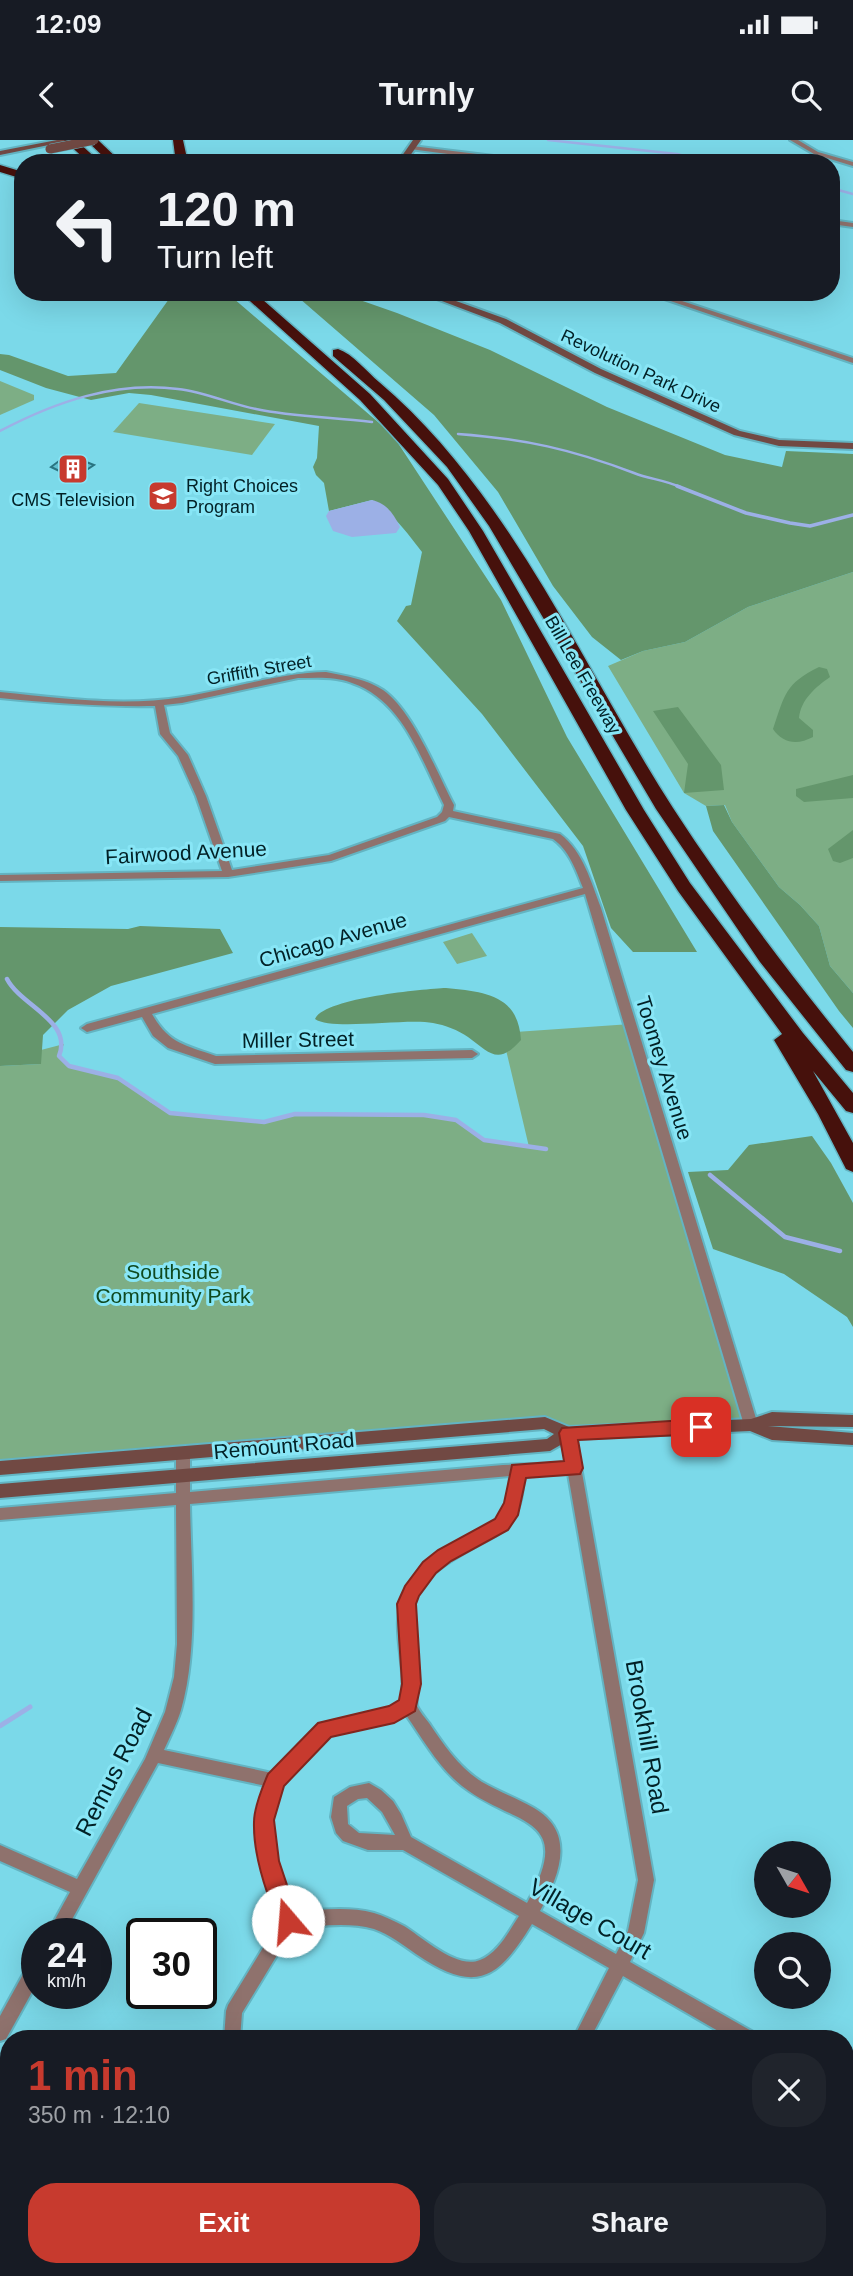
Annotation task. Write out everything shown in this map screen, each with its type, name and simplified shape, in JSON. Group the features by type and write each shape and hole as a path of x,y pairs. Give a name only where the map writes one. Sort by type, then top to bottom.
{"highway":[{"path":"69,140 85,154"},
{"path":"93,140 108,154"},
{"name":"Bill Lee Freeway","path":"256,301 365,397 423,458 449,491 476,531 650,835 712,929 796,1038 853,1106"},
{"name":"Bill Lee Freeway","path":"278,301 389,397 452,464 496,525 665,809 766,958 853,1065"},
{"path":"766,958 853,1049"},
{"path":"743,968 828,1113 853,1164"}],"main road":[{"path":"27,154 69,140"},
{"path":"48,147 93,140"},
{"name":"Revolution Park Drive","path":"447,301 503,321 611,377 749,437 779,443 853,446"},
{"path":"601,382 611,377"},
{"name":"Remount Road","path":"0,1468 545,1423 568,1433 751,1425 772,1418 853,1421"},
{"name":"Remount Road","path":"751,1425 772,1434 853,1438"},
{"name":"Remount Road","path":"0,1491 550,1444 568,1433"}],"street":[{"path":"793,140 819,154"},
{"path":"415,144 478,154"},
{"path":"674,301 853,361"},
{"name":"Griffith Street","path":"0,695 159,703 304,675 336,676 360,682 379,692 397,709 449,805 447,813"},
{"path":"159,703 165,734 183,755 201,796 228,874"},
{"name":"Fairwood Avenue","path":"0,878 228,874 279,868 331,858 441,819 447,813"},
{"name":"Toomey Avenue","path":"447,813 562,839 589,890 751,1425"},
{"name":"Chicago Avenue","path":"87,1028 589,890"},
{"name":"Miller Street","path":"145,1012 158,1033 172,1045 215,1059 471,1054"},
{"name":"Brookhill Road","path":"568,1433 645,1867 645,1894 640,1920 621,1965 586,2030"},
{"name":"Remus Road","path":"64,1918 155,1755 173,1712 184,1644 183,1454"},
{"path":"0,1514 519,1470 574,1468"},
{"path":"288,1921 372,1920 448,1963 477,1970 490,1964 504,1951 531,1913 549,1874 555,1851 550,1833 535,1817 469,1783 408,1705 411,1684 406,1619 407,1604 412,1591 429,1567 502,1524 513,1503 519,1470"},
{"path":"233,2030 234,2011 288,1921 269,1861 264,1820 275,1781 325,1729 394,1714 408,1705"},
{"path":"155,1755 275,1781"},
{"name":"Village Court","path":"405,1842 733,2030"},
{"path":"0,1853 80,1888"},
{"path":"2,2030 21,1995"}],"green space":[{"path":"168,301 237,301 392,434 501,600 567,737 697,952 633,952 611,928 583,846 482,714 397,621 406,606 411,605 422,552 393,517 372,500 329,511 324,483 313,467 317,458 319,426 151,395 129,393 91,400 46,388 0,370 0,354 68,376 116,373"},
{"path":"302,301 363,301 397,313 490,350 607,407 725,455 782,467 786,451 853,454 853,572 748,607 685,642 643,651 621,660 592,637 553,586 498,492 434,415"},
{"path":"0,381 34,395 34,400 0,415"},
{"path":"139,403 275,424 252,455 113,432"},
{"path":"853,572 853,993 830,966 819,926 779,887 732,822 725,805 706,806 684,793 608,666 643,651 685,642 748,607"},
{"path":"819,667 827,669 830,677 806,699 799,718 813,730 813,737 796,742 781,738 773,729 784,698 799,679"},
{"path":"678,707 721,765 724,790 684,793 688,764 653,711"},
{"path":"853,775 853,798 804,802 796,796 796,789"},
{"path":"724,805 732,822 779,887 819,926 830,966 853,993 853,1028 713,831 706,806"},
{"path":"853,830 853,858 840,863 833,861 828,849"},
{"path":"140,926 220,929 233,953 111,986 68,1010 43,1035 41,1064 0,1066 0,927 128,929"},
{"path":"472,933 487,956 457,964 443,942"},
{"path":"446,988 486,994 506,1004 518,1025 521,1040 500,1055 488,1052 460,1032 438,1024 337,1024 315,1019 336,1005 354,1000"},
{"name":"Southside Community Park","path":"631,1024 751,1425 593,1431 545,1423 0,1468 0,1066 41,1064 41,1050 64,1044 59,1056 69,1066 118,1078 170,1113 264,1122 295,1114 424,1115 456,1120 484,1140 529,1147 502,1033"},
{"path":"812,1136 831,1163 853,1203 853,1327 847,1317 784,1274 713,1249 688,1172 728,1170 749,1145"}],"water":[{"path":"372,500 392,513 400,527 396,533 352,537 333,531 326,516 329,511"}],"building":[{"name":"CMS Television","path":"63,458 94,465 74,478 51,467"}],"waterway":[{"path":"548,140 677,154"},
{"path":"840,190 853,194"},
{"path":"0,431 42,411 86,396 108,391 155,387 208,395 270,412 372,422"},
{"path":"458,434 548,446 680,487"},
{"path":"677,486 746,513 790,523 810,526 853,515"},
{"path":"7,979 23,998 52,1023 59,1033 59,1056 69,1066 118,1078 170,1113 264,1122 295,1114 424,1115 456,1120 484,1140 546,1149"},
{"path":"710,1175 785,1237 840,1251"},
{"path":"0,1726 30,1707"}],"place":[{"name":"CMS Television","path":"73,469"},
{"name":"Right Choices Program","path":"163,496"}],"route":[{"path":"288,1921 269,1861 264,1820 275,1781 325,1729 394,1714 408,1705 411,1684 407,1604 412,1591 429,1567 502,1524 513,1503 519,1470 574,1468 568,1433 701,1427"}]}
